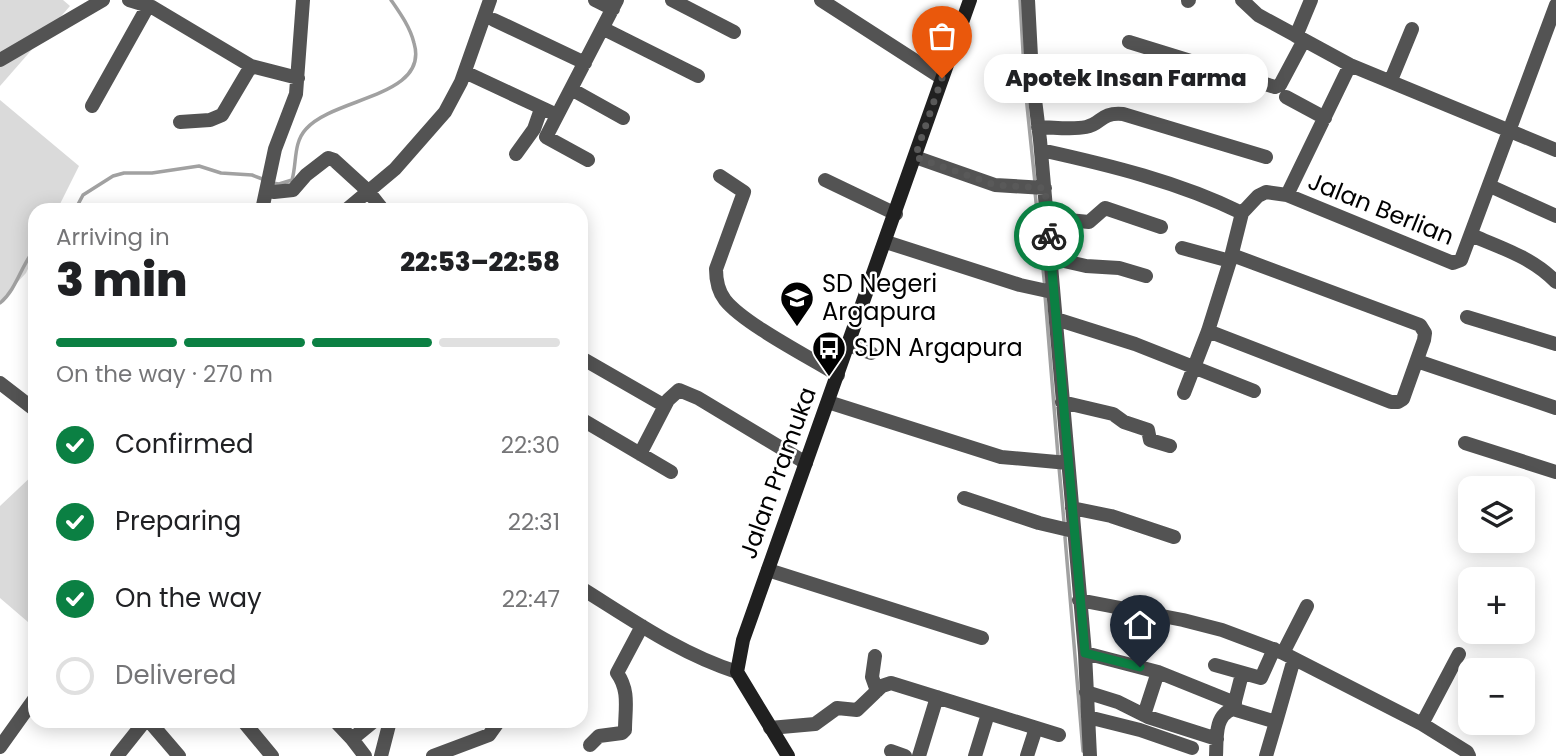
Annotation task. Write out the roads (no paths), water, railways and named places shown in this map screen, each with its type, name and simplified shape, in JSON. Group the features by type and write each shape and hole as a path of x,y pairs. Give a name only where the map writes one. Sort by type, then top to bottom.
{"street":[{"path":"0,60 103,0"},
{"path":"129,0 151,4 251,66 298,78"},
{"path":"264,203 275,149 296,94 303,0"},
{"path":"354,203 395,169 421,141 456,94 489,0"},
{"path":"516,154 557,115 604,29 615,4 595,0"},
{"path":"672,0 734,32"},
{"path":"821,0 942,78"},
{"name":"Jalan Pramuka","path":"737,673 743,640 970,0"},
{"path":"1028,0 1032,75 1045,188 1085,653 1090,756"},
{"path":"1242,0 1258,15 1350,65 1391,80 1507,133 1556,159"},
{"path":"1129,42 1275,87 1280,85 1300,38 1311,0"},
{"path":"92,106 151,4"},
{"path":"1556,5 1471,235 1528,259 1543,268 1556,282"},
{"path":"494,19 585,63"},
{"path":"604,29 698,76"},
{"path":"1391,80 1412,29"},
{"path":"1184,393 1208,331 1242,213 1258,196 1266,192 1287,195 1350,65"},
{"path":"180,122 210,120 222,115 251,66"},
{"path":"469,74 557,115"},
{"path":"1032,75 1079,77"},
{"path":"571,89 623,118"},
{"path":"1286,97 1325,118"},
{"path":"540,133 541,109"},
{"path":"1038,127 1083,128 1107,114 1123,114 1266,158"},
{"path":"540,133 588,160"},
{"path":"1507,133 1556,150"},
{"path":"1041,150 1123,170 1217,201 1242,213"},
{"path":"915,157 995,185 1045,188"},
{"path":"267,190 293,190 306,175 328,158 334,160 377,203"},
{"path":"720,176 744,192 716,269 716,279 725,300 743,316 838,374"},
{"path":"825,180 895,214"},
{"path":"1490,186 1556,216"},
{"name":"Jalan Berlian","path":"1287,195 1439,258 1458,263 1471,235"},
{"path":"1047,218 1089,222 1105,208 1161,227"},
{"path":"886,242 1020,285 1052,292"},
{"path":"1182,248 1231,258 1420,325 1425,334 1403,399 1398,402 1385,401 1208,331"},
{"path":"1051,258 1086,266 1119,268 1146,276"},
{"path":"1467,317 1556,344"},
{"path":"1056,319 1194,365 1254,391"},
{"path":"848,345 871,353"},
{"path":"1416,361 1556,408"},
{"path":"588,362 665,406"},
{"path":"0,383 28,405"},
{"path":"640,454 668,400 680,390 698,398 806,463"},
{"path":"828,402 1001,457 1068,463"},
{"path":"1062,402 1113,414 1124,422 1148,430 1150,440 1170,446"},
{"path":"588,423 671,472"},
{"path":"1465,443 1556,472"},
{"path":"964,498 1039,523 1073,531"},
{"path":"1072,508 1111,516 1174,537"},
{"path":"768,570 982,638"},
{"path":"588,592 704,662 737,673 786,755"},
{"path":"1079,600 1209,626 1284,654 1422,723 1467,752 1469,756"},
{"path":"1215,665 1261,678 1284,654 1307,606"},
{"path":"590,745 599,736 622,733 625,730 627,694 617,673 642,626"},
{"path":"1085,653 1158,672 1276,722"},
{"path":"1266,756 1276,722 1284,654"},
{"path":"1422,723 1459,654"},
{"path":"875,656 872,677 877,691"},
{"path":"1144,715 1158,672"},
{"path":"1216,756 1222,716 1234,706 1242,674"},
{"path":"770,728 815,724 837,708 858,710 886,683 891,683 1059,735"},
{"path":"1086,692 1217,739"},
{"path":"919,756 937,696"},
{"path":"0,747 28,708"},
{"path":"975,756 988,714"},
{"path":"1088,717 1140,730 1192,748"},
{"path":"117,756 141,728"},
{"path":"153,728 179,756"},
{"path":"249,728 272,756"},
{"path":"342,728 365,756"},
{"path":"352,739 365,728"},
{"path":"381,756 388,728"},
{"path":"433,756 489,735 494,728"},
{"path":"1027,756 1036,728"}],"waterway":[{"path":"272,183 292,180 299,140 306,129 319,118 394,86 408,75 415,61 414,43 391,0"},
{"path":"1020,0 1035,183"},
{"path":"79,203 83,195 113,176 124,173 152,173 199,166 221,173 252,175 265,180"},
{"path":"1035,192 1045,288"},
{"path":"0,303 11,291 28,259"},
{"path":"1045,295 1058,456"},
{"path":"1059,467 1064,522"},
{"path":"1065,537 1083,751"}],"place":[{"name":"Apotek Insan Farma","path":"942,78"},
{"name":"SD Negeri Argapura","path":"797,328"},
{"name":"SDN Argapura","path":"829,378"}]}
